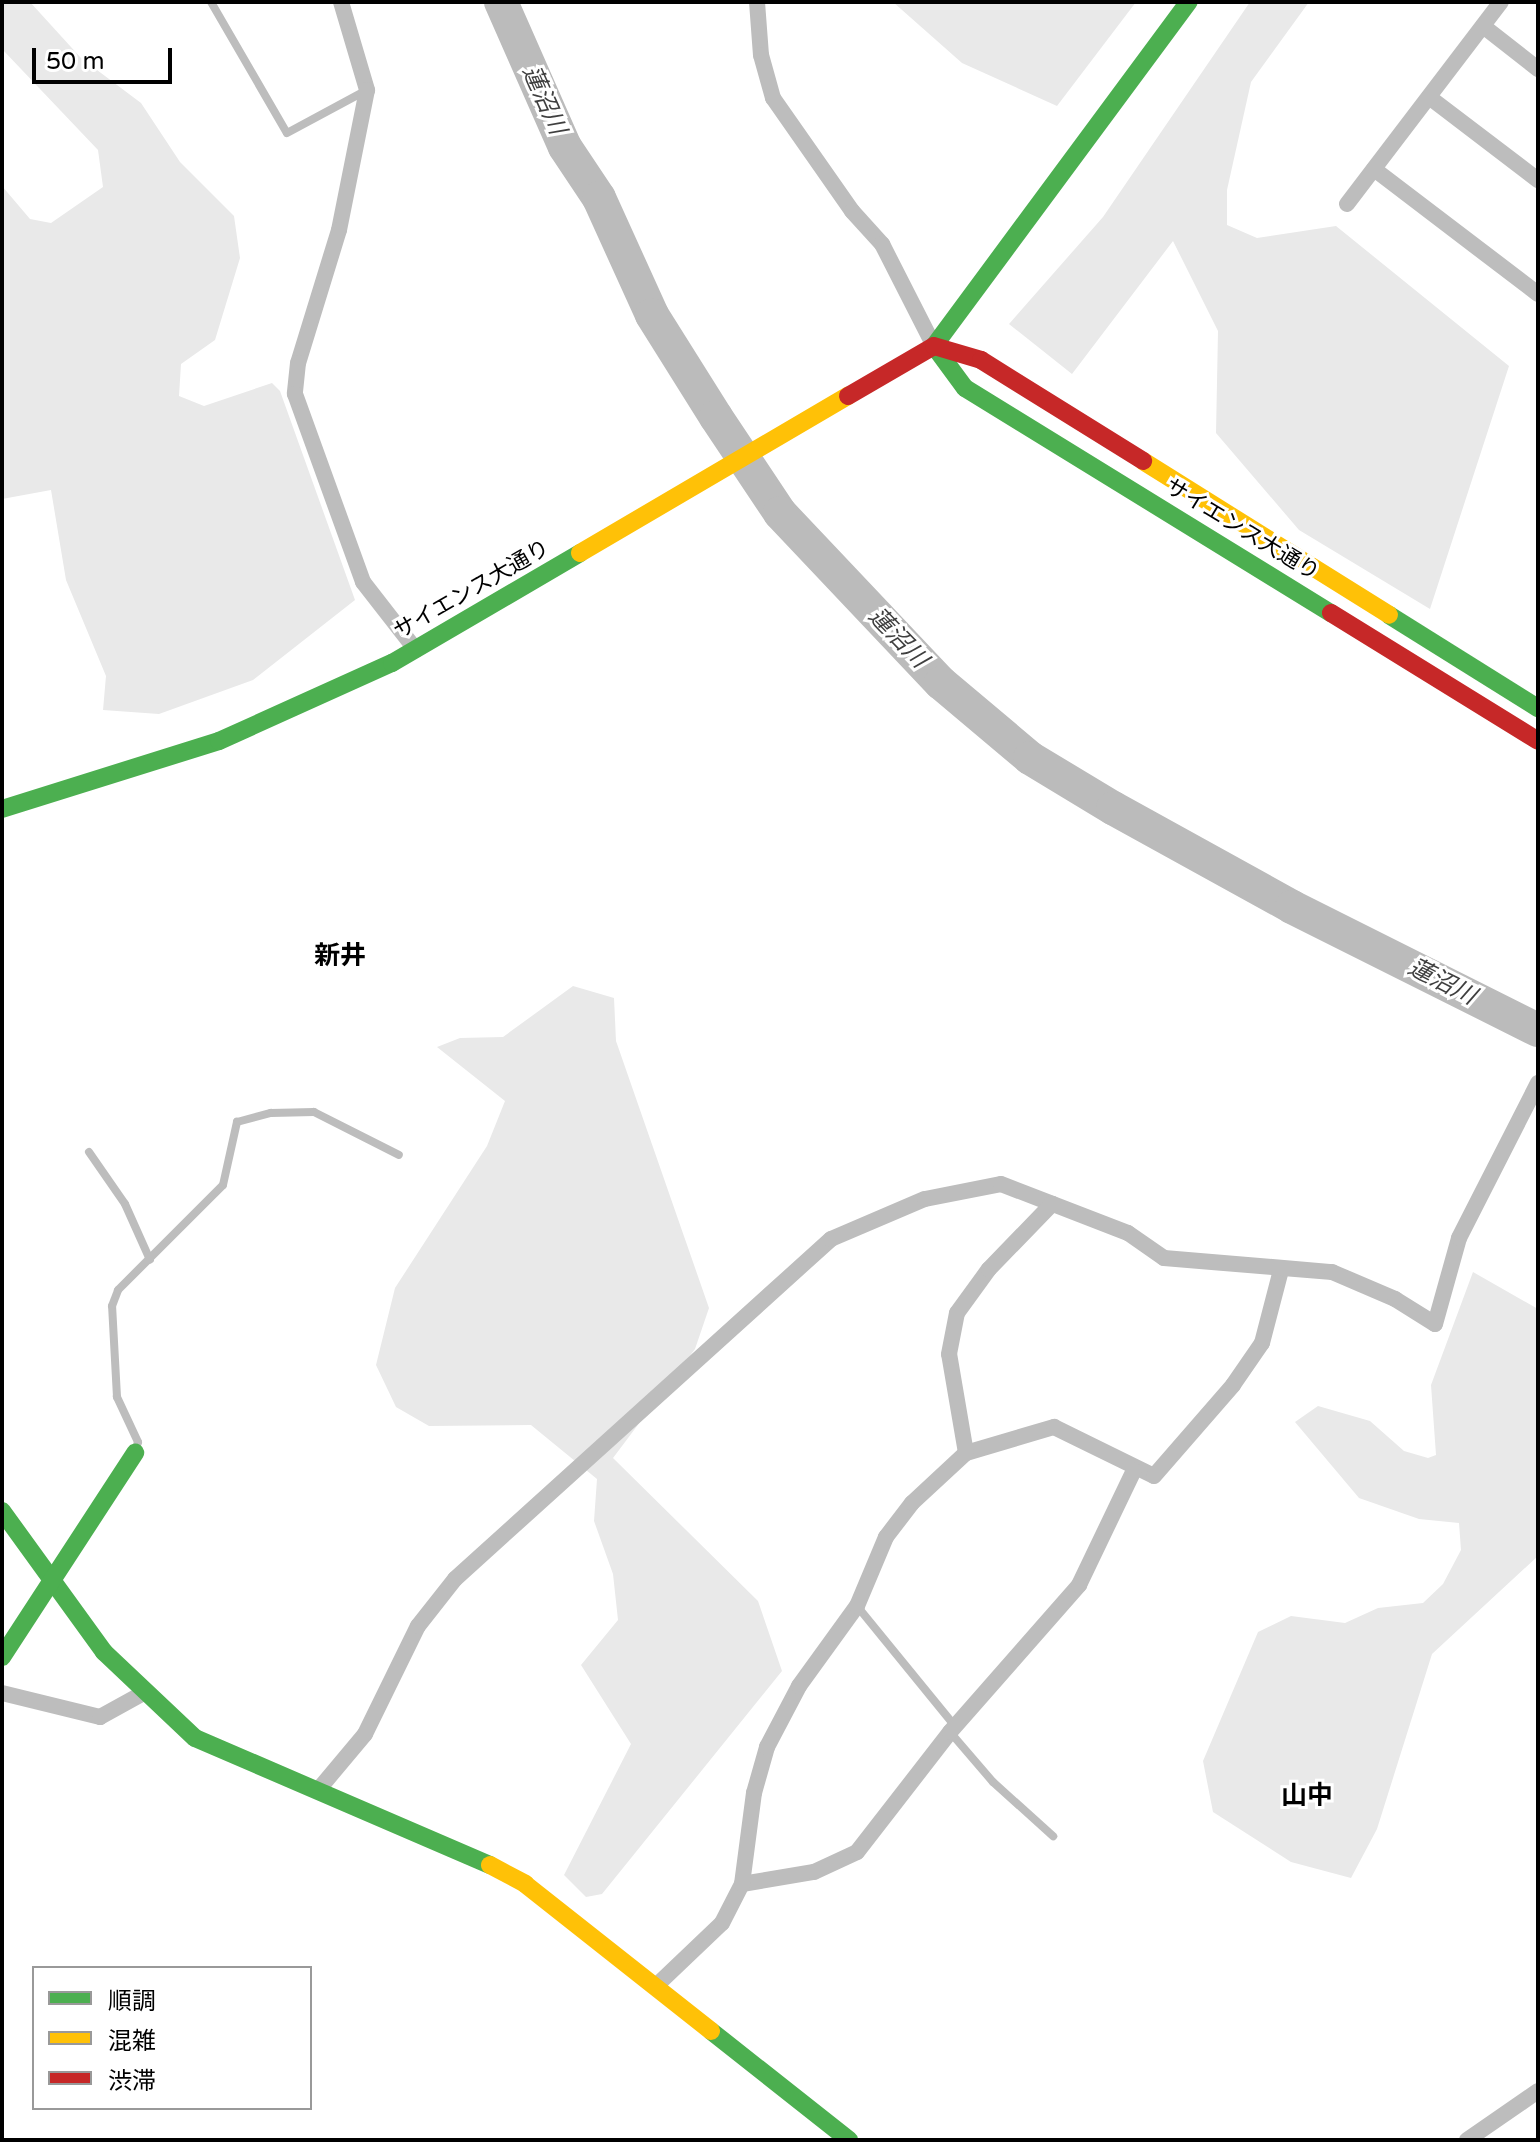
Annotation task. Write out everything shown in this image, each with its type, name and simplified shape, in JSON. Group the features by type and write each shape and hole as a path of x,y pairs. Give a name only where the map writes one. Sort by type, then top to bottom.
{"main road":[{"path":"934,346 1189,2"},
{"name":"サイエンス大通り","path":"934,346 965,388 1538,741"},
{"name":"サイエンス大通り","path":"2,809 219,741 416,650 733,467 934,346 981,360 1538,708"},
{"path":"2,1657 135,1453"},
{"path":"2,1511 140,1695 195,1738 454,1845 525,1884 658,1984 849,2140"}],"street":[{"path":"341,2 367,90 339,230 298,363 295,394 363,582 416,650"},
{"path":"757,2 761,55 773,98 852,211 882,244 934,346"},
{"path":"1347,204 1501,2"},
{"path":"1483,26 1538,69"},
{"path":"1429,97 1538,180"},
{"path":"1374,169 1538,294"},
{"path":"319,1789 365,1734 418,1626 455,1579 831,1239 925,1199 975,1186 1001,1184 1128,1233 1164,1258 1332,1272 1395,1299 1435,1324 1459,1238 1538,1083"},
{"path":"966,1453 949,1354 957,1313 989,1269 1052,1204"},
{"path":"658,1984 722,1923 742,1884 754,1793 767,1747 799,1686 857,1606 886,1537 912,1503 966,1453 1054,1427 1134,1470 1154,1476 1233,1385 1262,1343 1281,1270"},
{"path":"742,1884 814,1872 857,1852 953,1729 1079,1585 1134,1470"},
{"path":"2,1693 100,1717 140,1695"},
{"path":"1467,2140 1538,2091"}],"lane":[{"path":"211,2 287,133 367,90"},
{"path":"135,1453 138,1442 117,1397 112,1306 118,1290 223,1185 237,1122 271,1113 314,1112 399,1155"},
{"path":"89,1152 125,1204 150,1260"},
{"path":"857,1606 993,1782 1053,1836"}],"shaded area":[{"path":"2,2 30,2 81,58 141,103 180,162 234,216 240,258 215,340 181,364 179,396 204,406 272,383 280,391 355,600 253,680 159,714 103,710 106,676 66,580 51,490 2,499 2,186 30,219 51,223 103,187 98,150 2,49"},
{"path":"893,2 1136,2 1057,106 962,63"},
{"path":"1250,2 1309,2 1251,82 1227,190 1227,225 1257,238 1336,226 1509,366 1430,609 1299,530 1216,433 1218,331 1173,241 1072,374 1009,324 1103,217"},
{"path":"573,986 614,998 616,1041 709,1308 695,1349 613,1458 758,1601 782,1671 602,1894 586,1897 564,1875 631,1744 581,1665 618,1620 613,1574 594,1521 597,1479 531,1425 429,1426 396,1407 376,1365 395,1288 487,1146 505,1101 437,1047 460,1038 503,1037"},
{"path":"1473,1272 1538,1309 1538,1556 1432,1654 1377,1829 1351,1878 1291,1862 1213,1812 1203,1761 1258,1632 1291,1616 1345,1623 1378,1608 1423,1603 1443,1584 1461,1550 1459,1523 1419,1519 1359,1498 1295,1422 1318,1406 1370,1421 1404,1451 1428,1458 1436,1455 1431,1385"}],"waterway":[{"name":"蓮沼川","path":"501,2 565,147 599,198 652,315 716,417 780,513 941,683 1030,758 1113,808 1292,907 1538,1030"}],"traffic: fast":[{"path":"934,346 1189,2"},
{"path":"934,346 965,388 1331,613"},
{"path":"2,809 219,741 392,663 580,553"},
{"path":"1389,615 1538,708"},
{"path":"2,1657 135,1453"},
{"path":"2,1511 104,1652 195,1738 490,1865"},
{"path":"711,2031 849,2140"}],"traffic: slow":[{"path":"580,553 848,396"},
{"path":"1143,461 1389,615"},
{"path":"490,1865 525,1884 711,2031"}],"traffic: jam":[{"path":"848,396 934,346 981,360 1143,461"},
{"path":"1331,613 1538,741"}],"district":[{"name":"新井","path":"340,956"},
{"name":"山中","path":"1307,1796"}]}
